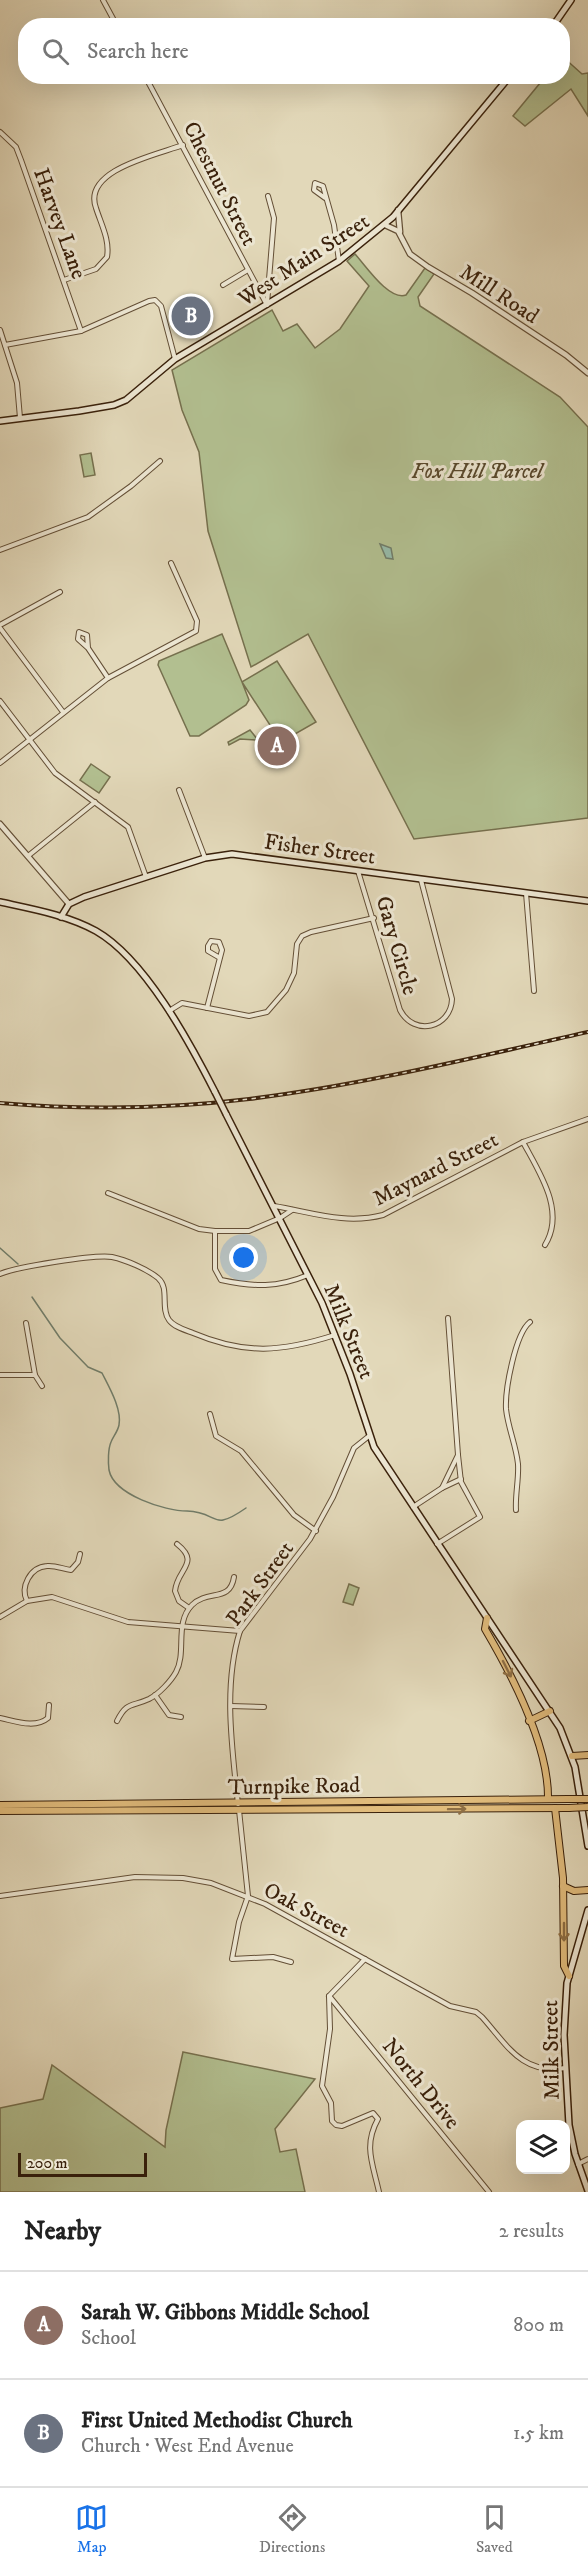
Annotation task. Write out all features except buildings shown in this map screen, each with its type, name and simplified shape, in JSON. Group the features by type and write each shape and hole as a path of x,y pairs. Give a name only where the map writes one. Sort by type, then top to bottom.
{"highway":[{"path":"488,1618 485,1629 509,1673 529,1720 546,1774 548,1799"},
{"path":"529,1720 550,1711"},
{"path":"572,1756 588,1755"},
{"name":"Turnpike Road","path":"0,1812 588,1799"},
{"name":"Turnpike Road","path":"0,1805 588,1807"},
{"path":"555,1808 564,1886 564,1966 569,1976"},
{"path":"564,1886 574,1891 588,1890"}],"main road":[{"path":"559,18 572,0"},
{"name":"West Main Street","path":"0,421 120,403 135,394 176,359 339,261 385,225 503,84"},
{"name":"Fisher Street","path":"69,904 205,858 242,854 588,901"},
{"name":"Milk Street","path":"0,902 61,917 90,928 121,950 141,971 168,1011 215,1092 309,1275 354,1383 369,1437 412,1507 550,1711 572,1756 588,1846"},
{"path":"61,917 69,904"},
{"name":"Milk Street","path":"588,1910 569,1976 565,2006 565,2068 569,2125 578,2164 588,2191"}],"street":[{"path":"103,0 113,18"},
{"name":"Chestnut Street","path":"149,84 267,305"},
{"name":"Harvey Lane","path":"0,132 19,153 81,331"},
{"path":"64,280 96,269 107,257 108,244 93,200 98,183 109,173 183,145"},
{"path":"267,305 274,218 268,196"},
{"path":"325,198 334,225 339,261"},
{"path":"398,210 400,235"},
{"name":"Mill Road","path":"385,225 396,229 410,254 566,355 588,373"},
{"path":"223,285 248,270"},
{"path":"5,345 81,331 154,300 161,306 176,359"},
{"path":"0,330 17,383 20,418"},
{"path":"0,550 88,517 160,460"},
{"path":"0,762 108,678 197,630 197,621 171,563"},
{"path":"60,592 0,627 63,712"},
{"path":"88,648 108,678"},
{"path":"0,701 55,773 130,830 146,877"},
{"path":"179,790 205,858"},
{"path":"28,856 95,802"},
{"path":"0,824 69,904"},
{"name":"Gary Circle","path":"358,870 401,1012 409,1021 420,1026 439,1023 449,1014 453,999 421,880"},
{"path":"526,893 534,991"},
{"path":"168,1011 182,1003 249,1016 267,1012 290,982 297,944 302,936 374,918"},
{"path":"207,1008 220,958 222,945 217,941 211,941 208,951 220,958"},
{"name":"Maynard Street","path":"274,1206 345,1219 364,1219 383,1215 523,1142 588,1119"},
{"path":"523,1142 544,1183 551,1203 553,1230 545,1245"},
{"path":"108,1193 199,1228 215,1231 243,1232 280,1218 293,1209"},
{"path":"215,1231 215,1269 221,1280 274,1286 309,1275"},
{"path":"0,1274 111,1257 156,1276 164,1286 166,1313 170,1321 215,1342 234,1346 282,1349 335,1335"},
{"path":"437,1544 480,1517 461,1479 448,1318"},
{"path":"516,1510 518,1462 506,1400 509,1380 523,1330 530,1322"},
{"path":"26,1323 35,1376 42,1386"},
{"path":"0,1375 35,1376"},
{"path":"210,1414 216,1436 242,1451 294,1515 316,1531"},
{"name":"Park Street","path":"248,1896 230,1726 236,1650 240,1631 316,1531 354,1448 369,1437"},
{"path":"442,1488 458,1455"},
{"path":"412,1507 461,1479"},
{"path":"177,1544 187,1553 188,1560 175,1591 179,1601 189,1608"},
{"path":"27,1601 24,1591 25,1583 36,1570 48,1566 71,1569 78,1562 80,1554"},
{"path":"117,1721 128,1705 155,1695 171,1678 178,1665 183,1626 189,1608 203,1597 226,1593 232,1588 234,1577"},
{"path":"0,1617 27,1601 43,1597 61,1598 128,1622 240,1631"},
{"path":"155,1695 169,1715 181,1717"},
{"path":"0,1718 41,1723 48,1718 49,1706"},
{"path":"231,1706 264,1707"},
{"name":"Oak Street","path":"0,1896 125,1878 154,1876 202,1881 248,1896 450,2006 476,2012 515,2054 527,2063 542,2069 565,2068"},
{"path":"248,1896 239,1922 232,1959 273,1957 291,1962"},
{"path":"365,1959 329,1996 331,2021 322,2086 331,2103 332,2121 336,2126 342,2126 373,2113 378,2119 370,2133 369,2142 379,2192"},
{"name":"North Drive","path":"329,1996 489,2192"},
{"path":"578,2164 588,2159"}],"green space":[{"path":"570,63 582,74 588,73 588,116 571,89 525,126 513,116 539,84 570,84"},
{"name":"Fox Hill Parcel","path":"355,254 385,288 399,295 406,295 425,268 434,274 418,297 420,306 560,397 588,427 588,818 414,839 308,634 251,667 208,531 199,452 182,410 172,370 272,310 283,331 297,324 315,348 340,329 369,286 347,261"},
{"path":"91,453 95,475 84,477 80,455"},
{"path":"222,634 249,700 246,705 199,736 190,736 158,665 159,661"},
{"path":"277,661 316,722 281,742 242,682"},
{"path":"250,730 258,740 240,739 229,745 228,742"},
{"path":"91,764 110,777 99,793 80,780"},
{"path":"349,1584 359,1588 353,1605 343,1602"},
{"path":"183,2052 315,2079 275,2129 280,2152 296,2149 305,2192 0,2192 0,2108 43,2099 52,2065 165,2147 166,2130"}],"shaded area":[{"path":"380,544 391,548 393,559 386,558"}],"waterway":[{"path":"0,1248 18,1264"},
{"path":"32,1297 60,1338 88,1367 102,1373 111,1391 117,1405 119,1419 110,1445 109,1470 120,1487 154,1505 198,1512 220,1520 246,1508"}],"railway":[{"path":"0,1103 62,1107 125,1107 187,1105 249,1099 377,1078 588,1032"}],"place":[{"name":"First United Methodist Church","path":"191,316"},
{"name":"Sarah W. Gibbons Middle School","path":"277,746"}]}
